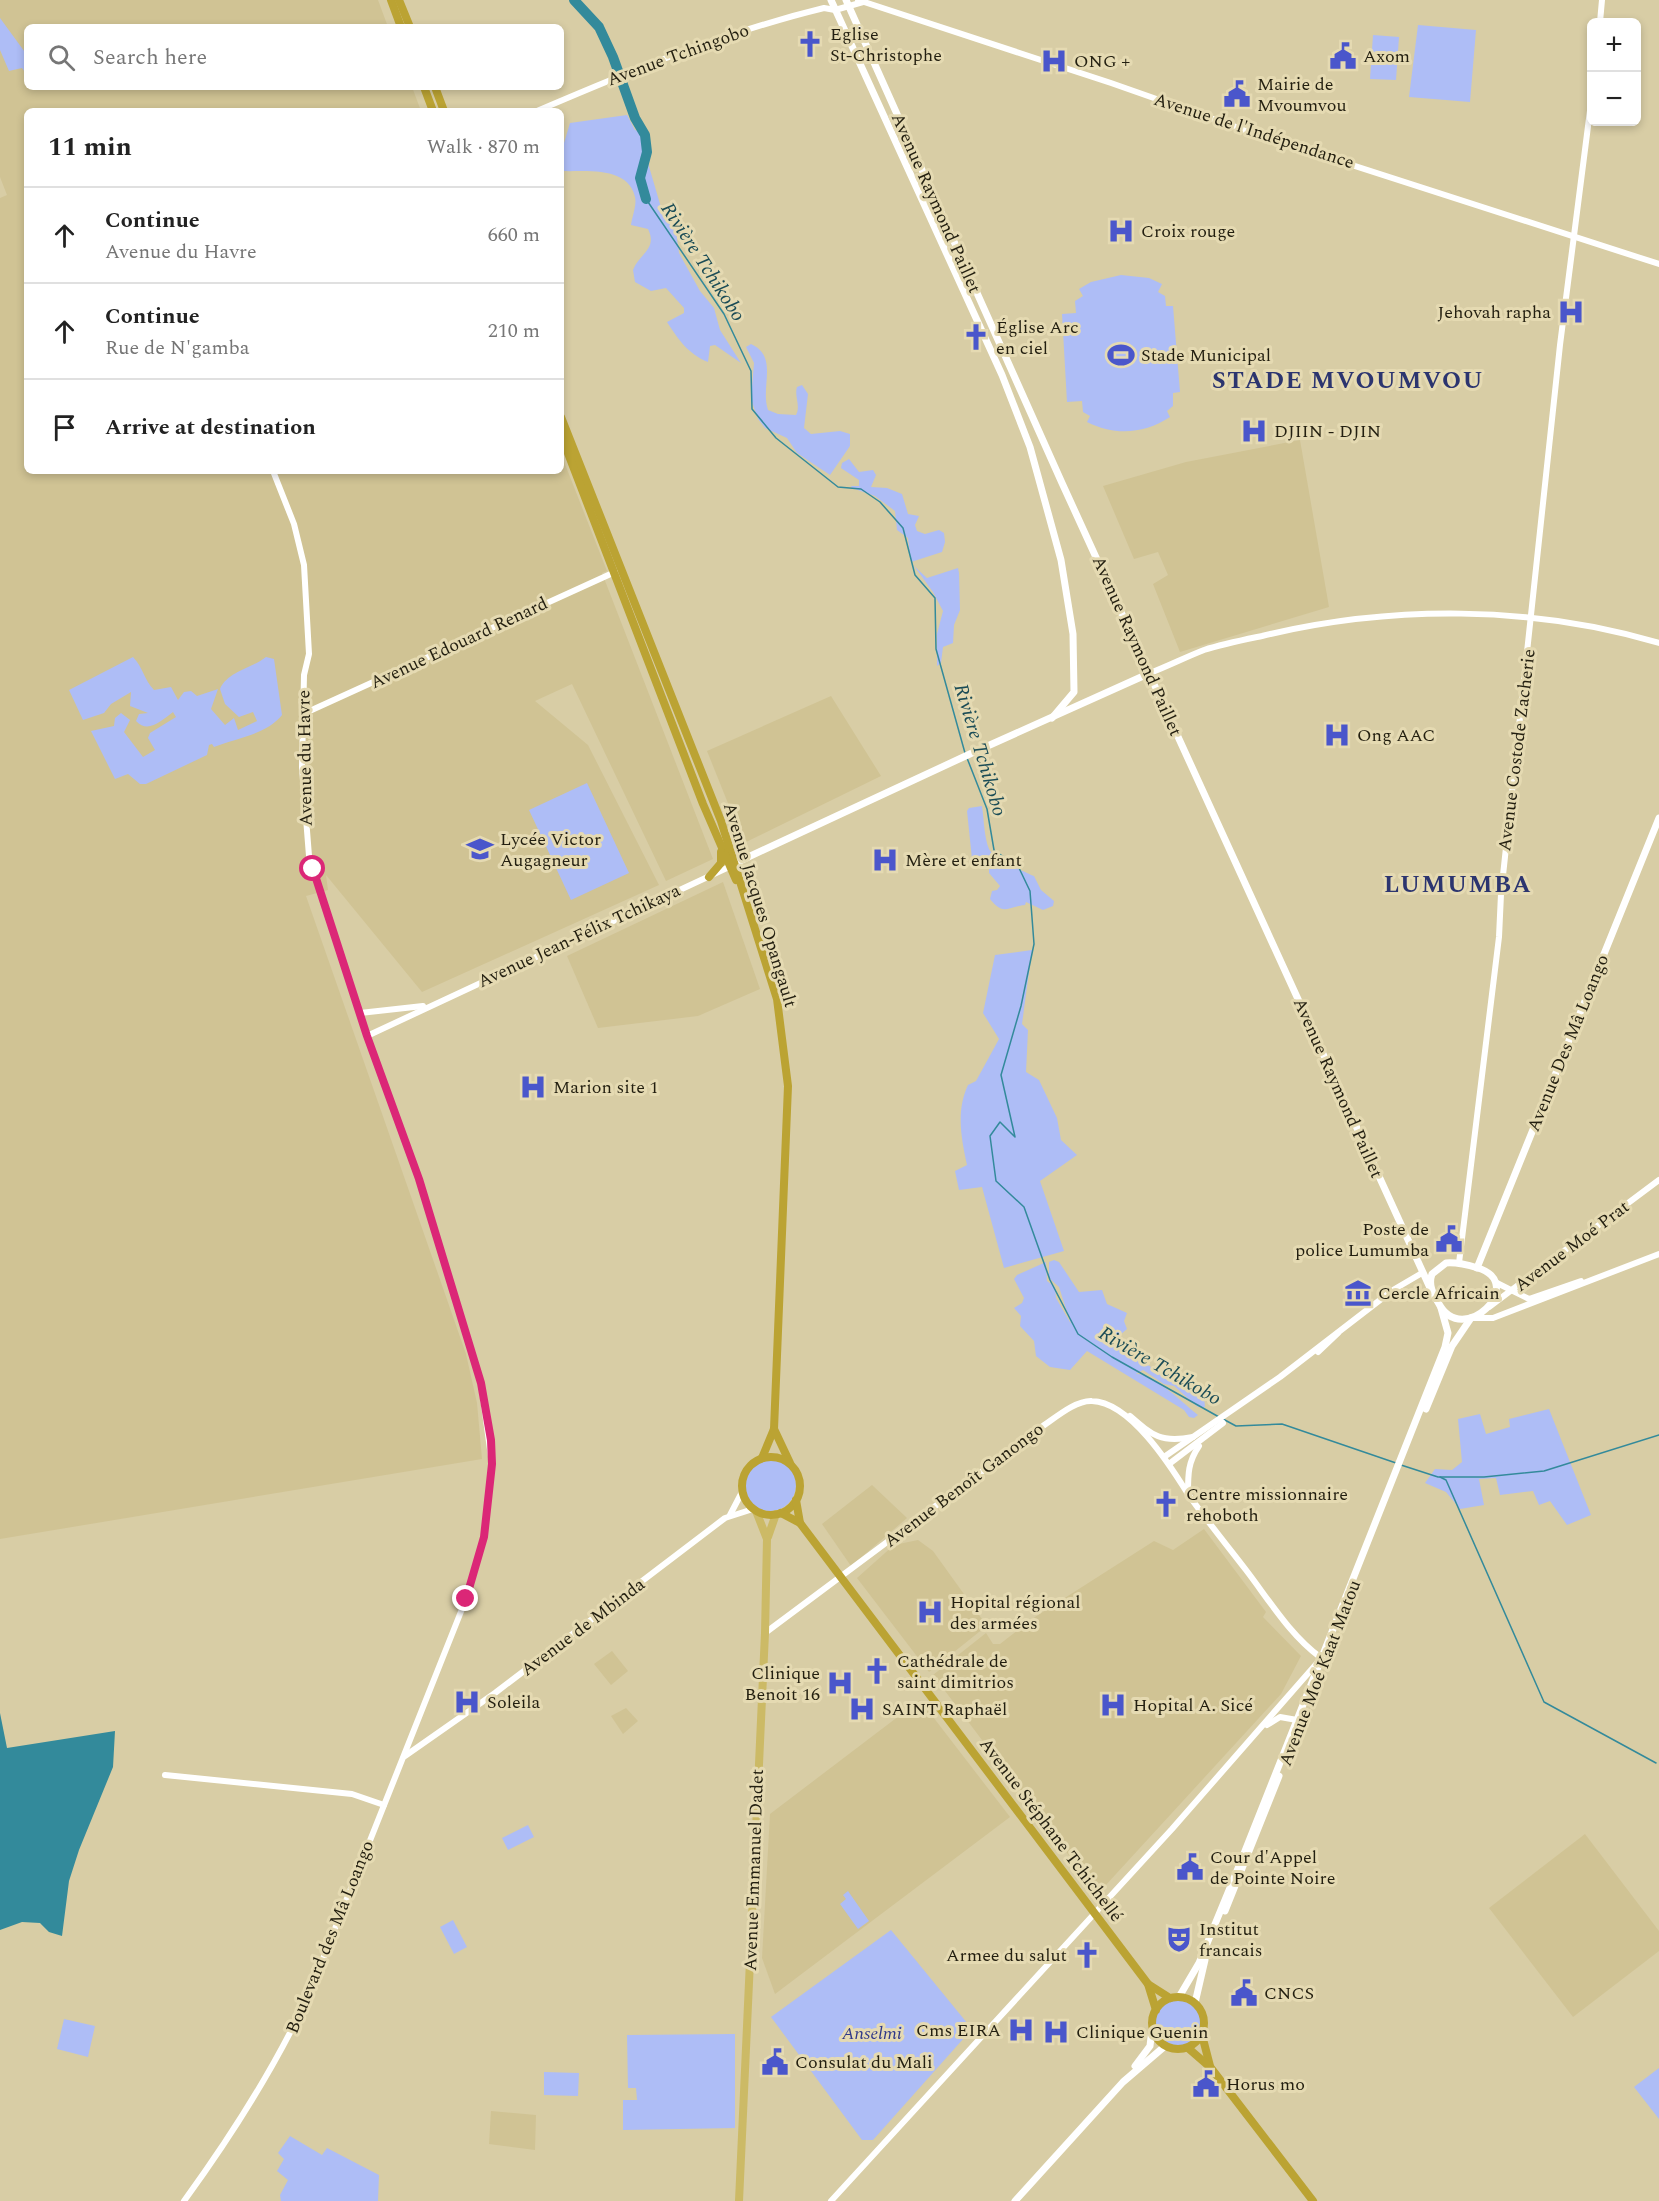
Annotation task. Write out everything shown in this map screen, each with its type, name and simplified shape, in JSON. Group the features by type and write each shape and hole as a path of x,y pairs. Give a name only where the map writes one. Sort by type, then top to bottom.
{"highway":[{"path":"391,0 400,24"},
{"path":"399,0 409,24"},
{"path":"425,90 432,108"},
{"path":"436,90 443,108"},
{"name":"Avenue Jacques Opangault","path":"564,425 742,889 774,988 788,1086 774,1429"},
{"path":"564,443 721,848 732,865"},
{"path":"709,877 721,863 721,848"},
{"path":"774,1429 800,1481 796,1500 778,1514 755,1510 742,1492 746,1471 762,1458 774,1429"},
{"path":"762,1458 772,1457 790,1464"},
{"name":"Avenue Stéphane Tchichellé","path":"796,1500 800,1523 1148,1984 1156,2010"},
{"name":"Avenue Stéphane Tchichellé","path":"778,1514 800,1523"},
{"name":"Avenue Stéphane Tchichellé","path":"1148,1984 1175,1998"},
{"path":"1202,2035 1188,2048 1176,2050 1165,2046 1152,2029 1156,2010 1175,1998 1195,2003 1204,2016 1202,2035 1211,2068"},
{"path":"1188,2048 1211,2068 1313,2201"}],"main road":[{"path":"831,0 1002,375 1030,447 1061,560 1073,634 1076,688 1080,699 1086,702"},
{"name":"Avenue Raymond Paillet","path":"848,3 960,259 1431,1290"},
{"path":"732,865 1150,674"},
{"path":"1052,718 1070,699 1076,688"},
{"name":"Avenue Des Mâ Loango","path":"1477,1268 1598,966 1620,920 1659,818"},
{"path":"1422,1273 1446,1263 1459,1263 1492,1275 1497,1283 1496,1296 1484,1309 1471,1318 1449,1346"},
{"path":"1436,1268 1430,1279 1431,1290 1441,1308 1449,1346"},
{"path":"1441,1308 1457,1321 1471,1318"},
{"name":"Avenue Moé Kaat Matou","path":"1175,1998 1199,1963 1297,1720 1319,1659 1449,1346"},
{"name":"Avenue Moé Kaat Matou","path":"1195,2003 1204,1962 1449,1346"},
{"name":"Avenue Emmanuel Dadet","path":"755,1510 767,1539"},
{"name":"Avenue Emmanuel Dadet","path":"739,2201 765,1633 767,1539 778,1514"},
{"path":"1015,2201 1123,2082 1148,2051 1152,2029"},
{"path":"1123,2082 1165,2046"}],"street":[{"path":"824,8 831,0"},
{"path":"1600,18 1602,0"},
{"name":"Avenue de l'Indépendance","path":"835,10 848,3 861,1 1659,264"},
{"name":"Avenue Tchingobo","path":"544,108 620,76 756,26 824,8 835,10"},
{"name":"Avenue Costode Zacherie","path":"1459,1263 1499,937 1515,759 1560,345 1588,126"},
{"name":"Avenue du Havre","path":"274,474 294,524 304,565 309,654 304,675 303,799 309,856 367,1036 419,1179 468,1334 479,1374 492,1464 484,1537 466,1599 404,1756"},
{"name":"Avenue Edouard Renard","path":"303,714 615,572"},
{"path":"1150,674 1206,650 1338,621 1449,614 1532,617 1612,630 1659,643"},
{"name":"Avenue Jean-Félix Tchikaya","path":"367,1036 732,865"},
{"name":"Avenue Jean-Félix Tchikaya","path":"360,1013 429,1005"},
{"name":"Avenue Moé Prat","path":"1484,1309 1512,1292 1659,1180"},
{"path":"1497,1283 1529,1299 1543,1296 1659,1252"},
{"path":"1471,1318 1484,1320 1503,1314 1659,1252"},
{"path":"1169,1464 1393,1290 1422,1273"},
{"name":"Avenue Benoît Ganongo","path":"765,1633 841,1579 1040,1428 1081,1403 1090,1400 1104,1402"},
{"path":"1104,1402 1114,1404 1149,1432 1167,1441 1199,1439"},
{"path":"831,2201 1259,1731 1319,1659 1305,1646 1283,1618 1188,1493 1164,1457 1128,1418 1104,1402"},
{"path":"1164,1457 1199,1439"},
{"path":"1188,1493 1191,1458 1199,1439"},
{"name":"Avenue de Mbinda","path":"404,1756 495,1693 730,1515 742,1492"},
{"name":"Avenue de Mbinda","path":"730,1515 755,1510"},
{"path":"1259,1731 1280,1717 1297,1720"},
{"name":"Boulevard des Mâ Loango","path":"184,2201 223,2147 288,2040 309,1994 404,1756"},
{"path":"165,1775 352,1794 384,1805"}],"shaded area":[{"path":"0,0 378,0 387,24 24,24 24,90 413,90 420,108 24,108 24,474 564,474 564,462 607,571 602,573 713,859 666,881 572,684 535,701 588,745 659,885 422,992 326,875 328,890 306,896 466,1354 477,1403 482,1459 0,1539 0,198 7,195 0,177"},
{"path":"1300,440 1329,607 1180,652 1153,584 1168,575 1158,552 1134,559 1103,486 1186,462"},
{"path":"831,696 881,776 744,843 707,751"},
{"path":"723,882 760,989 698,1016 598,1028 567,956"},
{"path":"872,1485 907,1518 851,1566 822,1524"},
{"name":"Hopital A. Sicé","path":"1204,1529 1266,1612 1263,1617 1301,1656 1281,1694 1105,1886 1092,1886 933,1675 986,1633 993,1644 1000,1644 1035,1617 1154,1541 1173,1550"},
{"name":"Hopital régional des armées","path":"918,1540 933,1551 984,1622 984,1628 929,1672 857,1578 894,1545"},
{"path":"612,1651 628,1671 611,1685 594,1664"},
{"path":"920,1700 1010,1817 775,1994 762,1958 770,1814"},
{"path":"626,1708 638,1721 623,1734 611,1716"},
{"path":"0,1713 7,1748 115,1731 113,1767 79,1850 69,1881 62,1936 49,1932 40,1923 22,1922 0,1930"},
{"path":"1585,1834 1659,1931 1659,1951 1573,2017 1489,1908"},
{"path":"491,2111 536,2115 535,2150 489,2144"}],"green space":[{"path":"0,18 24,51 24,71 22,68 9,71 0,50"},
{"path":"1418,25 1476,30 1470,102 1409,97"},
{"path":"1373,35 1399,37 1396,80 1370,79"},
{"path":"627,115 635,130 647,134 648,163 660,204 676,231 679,253 700,291 714,308 720,330 741,363 715,345 710,346 708,362 695,355 667,322 684,313 684,308 666,288 651,291 635,282 633,270 651,242 648,229 631,225 635,197 631,187 615,175 594,171 564,171 564,143 570,123"},
{"name":"Stade Municipal","path":"1121,275 1149,278 1162,284 1158,292 1165,296 1166,306 1173,306 1180,392 1173,393 1173,406 1167,411 1170,417 1150,427 1129,431 1108,430 1087,422 1090,416 1083,412 1082,401 1067,402 1062,314 1076,313 1075,301 1083,296 1079,289 1091,282"},
{"path":"751,344 764,356 767,364 766,401 768,410 778,414 796,415 798,408 796,390 802,385 808,394 804,428 811,434 840,431 850,434 850,446 830,475 797,453 787,438 765,428 758,419 751,399 754,363 746,347"},
{"path":"849,459 859,472 873,470 876,475 871,487 887,488 902,494 908,514 919,516 915,525 917,531 925,534 939,530 944,533 945,542 942,552 911,562 908,538 897,530 895,511 875,496 852,488 851,486 859,486 859,480 841,468 842,463"},
{"path":"914,566 927,578 958,568 960,610 954,625 953,643 943,647 941,663 937,666 937,634 943,611 933,592"},
{"path":"133,657 154,690 171,687 178,700 184,692 191,691 197,696 218,689 211,709 225,725 234,718 238,730 257,721 253,712 239,717 225,704 220,689 234,674 266,657 274,659 282,715 259,732 214,747 212,744 209,745 207,755 146,784 140,784 128,774 115,779 91,731 114,726 115,718 121,713 130,720 124,732 143,757 155,750 148,738 150,733 176,717 173,712 154,725 141,725 136,721 139,714 148,713 130,706 131,692 111,704 104,713 83,720 69,690"},
{"path":"587,783 629,873 571,900 529,810"},
{"path":"982,806 989,849 1003,860 1034,876 1041,890 1054,901 1053,906 1043,910 1026,902 1025,905 1002,909 990,899 992,891 997,890 1000,886 989,873 989,861 984,858 976,861 972,859 967,811 969,808"},
{"path":"1032,950 1022,1024 1028,1030 1026,1072 1039,1080 1057,1118 1061,1140 1077,1155 1040,1181 1064,1251 1004,1268 982,1187 959,1190 955,1171 967,1165 961,1124 964,1095 968,1085 976,1081 999,1039 983,1013 995,955"},
{"path":"1054,1260 1059,1262 1079,1292 1102,1290 1107,1304 1127,1313 1124,1321 1127,1329 1119,1336 1124,1345 1143,1362 1159,1372 1172,1374 1204,1397 1205,1407 1198,1407 1174,1386 1164,1384 1143,1370 1136,1374 1151,1378 1198,1415 1194,1418 1189,1417 1184,1410 1087,1351 1070,1370 1050,1367 1036,1356 1034,1341 1020,1326 1021,1316 1014,1308 1022,1303 1024,1298 1014,1279 1017,1275 1046,1262 1047,1281 1055,1287 1056,1298 1071,1324 1059,1287 1049,1278 1049,1262"},
{"path":"1549,1409 1591,1515 1567,1525 1550,1501 1539,1505 1533,1491 1500,1495 1496,1478 1479,1479 1484,1505 1460,1509 1446,1492 1425,1483 1435,1469 1452,1470 1462,1462 1458,1419 1480,1414 1486,1434 1510,1427 1509,1419"},
{"path":"765,1459 775,1459 784,1463 792,1471 796,1485 792,1499 784,1507 775,1511 765,1511 756,1507 748,1499 744,1490 744,1480 748,1471 756,1463"},
{"path":"528,1825 534,1837 508,1850 502,1838"},
{"path":"848,1891 869,1921 858,1929 840,1904 846,1899 843,1895"},
{"path":"453,1920 467,1947 454,1954 440,1927"},
{"name":"Anselmi","path":"891,1930 972,2029 873,2140 862,2140 771,2017"},
{"path":"1178,1999 1195,2006 1202,2023 1195,2040 1178,2047 1161,2040 1154,2023 1161,2006"},
{"path":"64,2019 95,2026 88,2057 57,2049"},
{"path":"735,2034 735,2128 623,2130 623,2100 637,2100 636,2088 628,2088 627,2035"},
{"path":"1659,2068 1659,2119 1634,2087"},
{"path":"544,2072 579,2073 578,2096 544,2095"},
{"path":"290,2136 322,2155 327,2148 379,2175 378,2201 281,2201 280,2195 288,2180 277,2171 284,2159 278,2153"}],"waterway":[{"path":"574,0 599,27 613,57 635,118 645,135 647,152 640,178 646,199"},
{"name":"Rivière Tchikobo","path":"646,199 724,314 751,371 752,409 776,438 838,487 861,489 880,502 903,528 915,575 935,598 936,649 965,753"},
{"name":"Rivière Tchikobo","path":"967,758 987,809 994,850 1019,868 1030,891 1034,944 1021,1006 1001,1075 1015,1137 1000,1122 990,1136 996,1181 1024,1207 1050,1280 1078,1334 1112,1357 1219,1417"},
{"name":"Rivière Tchikobo","path":"1223,1419 1236,1426 1282,1424 1396,1463"},
{"name":"Rivière Tchikobo","path":"1401,1465 1438,1477 1484,1477 1544,1471 1659,1435"},
{"path":"1440,1477 1446,1480 1544,1702 1656,1763"}],"place":[{"name":"Eglise St-Christophe","path":"810,44"},
{"name":"Axom","path":"1343,56"},
{"name":"ONG +","path":"1054,61"},
{"name":"Mairie de Mvoumvou","path":"1237,94"},
{"name":"Croix rouge","path":"1121,231"},
{"name":"Jehovah rapha","path":"1571,312"},
{"name":"Église Arc en ciel","path":"976,337"},
{"name":"Stade Municipal","path":"1121,355"},
{"name":"DJIIN - DJIN","path":"1254,431"},
{"name":"Ong AAC","path":"1337,735"},
{"name":"Lycée Victor Augagneur","path":"480,849"},
{"name":"Mère et enfant","path":"885,860"},
{"name":"Marion site 1","path":"533,1087"},
{"name":"Poste de police Lumumba","path":"1449,1239"},
{"name":"Cercle Africain","path":"1358,1293"},
{"name":"Centre missionnaire rehoboth","path":"1166,1504"},
{"name":"Hopital régional des armées","path":"930,1612"},
{"name":"Cathédrale de saint dimitrios","path":"877,1671"},
{"name":"Clinique Benoit 16","path":"840,1683"},
{"name":"Soleila","path":"467,1702"},
{"name":"Hopital A. Sicé","path":"1113,1705"},
{"name":"SAINT Raphaël","path":"862,1709"},
{"name":"Cour d'Appel de Pointe Noire","path":"1190,1867"},
{"name":"Institut francais","path":"1179,1939"},
{"name":"Armee du salut","path":"1087,1955"},
{"name":"CNCS","path":"1244,1993"},
{"name":"Cms EIRA","path":"1021,2030"},
{"name":"Clinique Guenin","path":"1056,2032"},
{"name":"Consulat du Mali","path":"775,2062"},
{"name":"Horus mo","path":"1206,2084"}],"district":[{"name":"STADE MVOUMVOU","path":"1348,381"},
{"name":"LUMUMBA","path":"1458,885"}],"route":[{"path":"313,869 367,1036 419,1179 468,1334 481,1383 491,1440 492,1464 484,1537 466,1599"}]}
